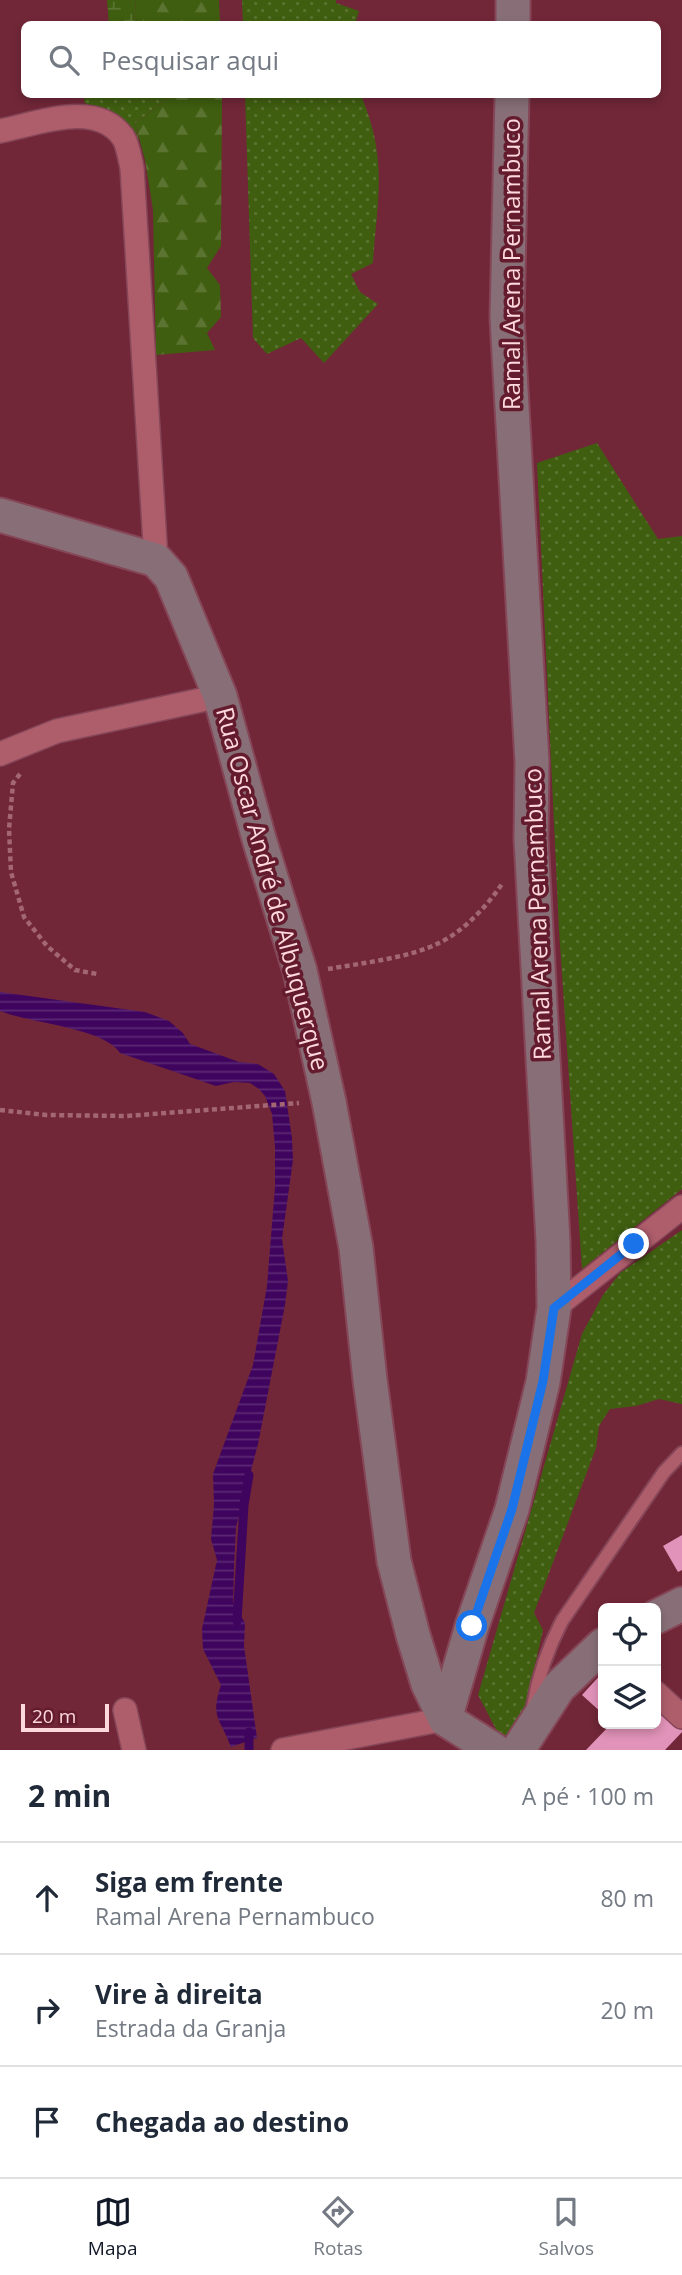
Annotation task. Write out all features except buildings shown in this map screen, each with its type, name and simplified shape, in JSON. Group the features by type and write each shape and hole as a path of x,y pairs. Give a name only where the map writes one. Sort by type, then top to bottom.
{"main road":[{"path":"513,0 513,21"},
{"name":"Ramal Arena Pernambuco","path":"445,1718 472,1626 512,1509 543,1381 554,1308 553,1241 531,839 532,762 507,318 512,98"},
{"path":"0,515 156,560"},
{"name":"Rua Oscar André de Albuquerque","path":"156,560 171,577 220,696 259,839 300,971 329,1102 356,1248 394,1561 412,1635 428,1684 445,1718"},
{"path":"661,1614 682,1604"},
{"path":"524,1740 559,1687 598,1649"},
{"path":"445,1718 494,1750"}],"street":[{"path":"0,131 83,114 106,121 124,138 132,168 156,560"},
{"path":"0,754 57,731 220,696"},
{"path":"554,1308 682,1207"},
{"path":"661,1698 682,1717"},
{"path":"125,1710 134,1750"},
{"path":"283,1750 445,1718"}],"lane":[{"path":"524,1740 536,1686 550,1644 562,1621 664,1472 682,1454"}],"path":[{"path":"22,773 13,783 9,829 11,872 24,917 47,946 75,970 97,974"},
{"path":"300,971 392,957 439,944 467,924 504,881"},
{"path":"0,1110 46,1115 126,1116 295,1103"}],"green space":[{"path":"107,0 136,0 134,21 109,21"},
{"path":"136,0 219,0 220,21 134,21"},
{"path":"242,0 336,0 336,3 359,11 356,21 243,21"},
{"path":"85,98 167,98 135,123 139,141 124,123 95,111 84,102"},
{"path":"222,98 221,246 207,268 220,285 221,317 207,333 215,350 156,355 153,210 145,160 135,123 167,99"},
{"path":"245,98 362,98 376,146 378,208 373,263 351,274 360,292 378,304 324,363 301,338 267,354 253,338"},
{"path":"597,443 658,539 682,536 682,1189 582,1269 559,930 537,463"},
{"path":"682,1230 682,1404 659,1399 636,1406 610,1409 599,1426 596,1448 534,1613 543,1630 525,1709 507,1750 478,1695 582,1334 603,1295 620,1273"}],"shaded area":[{"path":"0,992 145,1012 169,1021 183,1033 190,1044 239,1062 258,1064 274,1074 285,1091 293,1160 282,1239 288,1281 258,1444 236,1527 234,1568 233,1602 245,1623 244,1646 257,1738 231,1747 216,1711 221,1685 203,1649 202,1629 217,1560 211,1539 213,1474 253,1365 267,1286 275,1187 272,1114 265,1096 250,1083 234,1082 216,1086 120,1053 112,1045 83,1032 0,1011"}],"waterway":[{"path":"237,1621 244,1505 249,1475"},
{"path":"249,1732 249,1750"}],"route":[{"path":"472,1626 512,1509 543,1381 554,1308 634,1244"}]}
